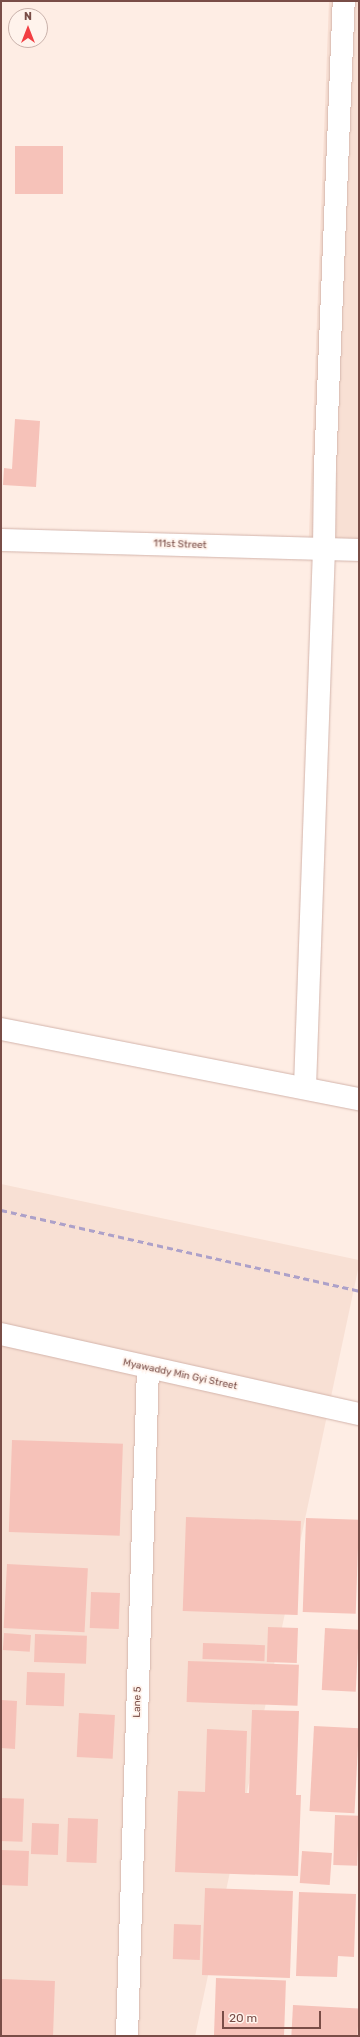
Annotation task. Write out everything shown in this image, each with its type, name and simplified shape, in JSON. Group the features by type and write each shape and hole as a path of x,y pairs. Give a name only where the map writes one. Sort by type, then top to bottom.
{"street":[{"path":"304,1087 324,549 325,468 344,1"},
{"name":"111st Street","path":"1,540 359,550"},
{"path":"1,1029 304,1087 359,1099"},
{"name":"Myawaddy Min Gyi Street","path":"1,1334 359,1414"},
{"name":"Lane 5","path":"127,2036 148,1368"}],"shaded area":[{"path":"329,1 359,1 359,559 308,559"},
{"path":"1,1184 359,1260 195,2036 1,2036"}],"building":[{"path":"15,146 63,146 63,194 15,194"},
{"path":"15,419 40,421 36,487 3,485 4,468 12,469"},
{"path":"12,1440 123,1444 120,1536 9,1532"},
{"path":"186,1517 301,1521 298,1615 183,1611"},
{"path":"306,1518 359,1520 356,1614 303,1612"},
{"path":"7,1564 88,1568 85,1632 4,1628"},
{"path":"91,1592 120,1593 119,1629 90,1628"},
{"path":"268,1627 298,1628 297,1663 267,1662"},
{"path":"325,1628 359,1630 356,1692 322,1690"},
{"path":"4,1633 31,1635 30,1652 3,1650"},
{"path":"35,1634 87,1636 86,1664 34,1662"},
{"path":"203,1643 265,1645 264,1661 202,1659"},
{"path":"188,1661 299,1665 298,1706 187,1702"},
{"path":"27,1672 65,1673 64,1706 26,1705"},
{"path":"1,1700 17,1701 15,1749 1,1748"},
{"path":"252,1710 299,1711 296,1795 301,1795 298,1876 175,1872 178,1791 205,1792 207,1729 247,1731 245,1793 249,1793"},
{"path":"79,1713 115,1715 113,1759 77,1757"},
{"path":"314,1726 359,1728 354,1813 310,1811"},
{"path":"1,1798 24,1799 22,1842 1,1841"},
{"path":"335,1815 359,1816 357,1866 333,1865"},
{"path":"68,1818 98,1819 96,1863 66,1862"},
{"path":"32,1823 59,1824 58,1855 31,1854"},
{"path":"1,1850 29,1851 28,1886 1,1885"},
{"path":"302,1851 332,1853 330,1885 300,1883"},
{"path":"205,1888 293,1891 290,1978 202,1975"},
{"path":"299,1892 356,1894 354,1957 338,1956 337,1977 296,1976"},
{"path":"174,1924 201,1925 200,1960 173,1959"},
{"path":"216,1978 286,1980 284,2036 214,2036"},
{"path":"1,1979 55,1981 53,2036 1,2036"},
{"path":"293,2005 359,2008 357,2036 291,2036"}],"railway":[{"path":"1,1210 359,1291"}]}
